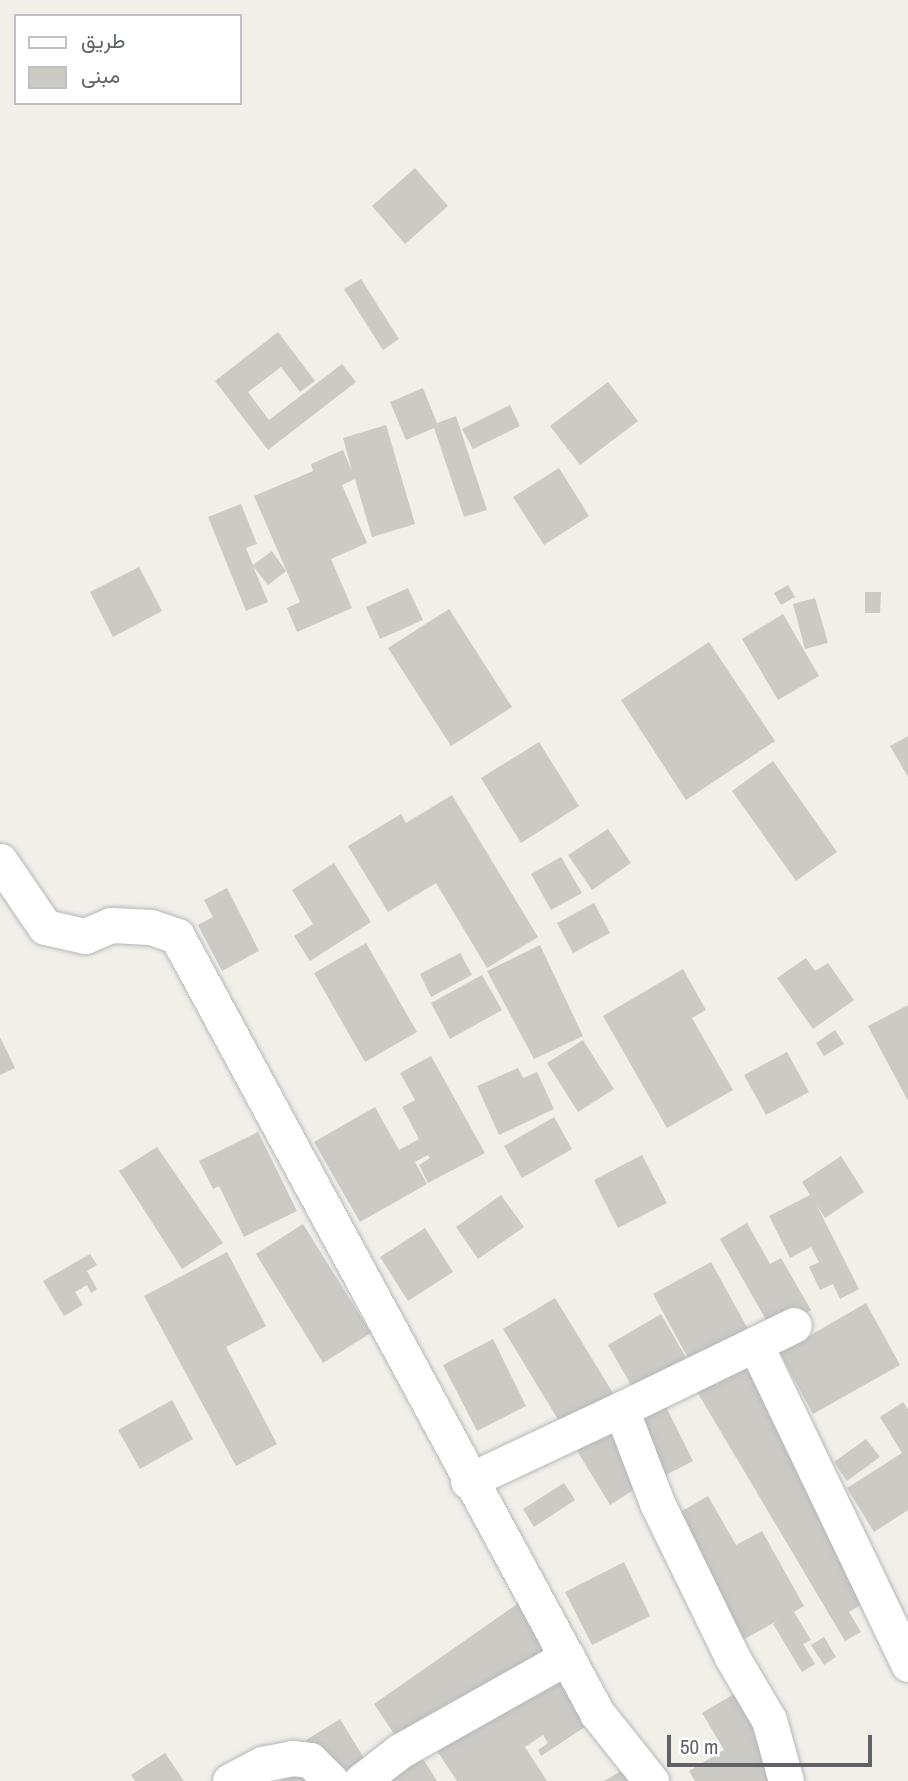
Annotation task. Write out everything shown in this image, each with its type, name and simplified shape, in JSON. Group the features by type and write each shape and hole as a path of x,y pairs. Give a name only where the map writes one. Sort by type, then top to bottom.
{"street":[{"path":"0,861 45,927 85,936 111,925 151,927 177,936 468,1481 597,1713 649,1780"},
{"path":"468,1481 794,1325"},
{"path":"755,1344 908,1664"},
{"path":"621,1409 657,1503 732,1657 769,1720 786,1781"},
{"path":"361,1781 400,1751 567,1657"},
{"path":"230,1781 262,1764 292,1758 310,1760 331,1781"}],"building":[{"path":"415,168 448,206 405,244 372,206"},
{"path":"361,279 399,339 383,350 344,289"},
{"path":"278,332 315,381 300,392 281,367 248,392 269,420 342,364 356,382 268,450 215,381"},
{"path":"608,382 638,421 580,465 550,426"},
{"path":"423,388 437,423 456,416 487,510 464,517 434,428 406,440 390,402"},
{"path":"510,405 520,426 473,449 462,429"},
{"path":"386,425 415,524 372,537 355,479 342,485 367,543 331,559 352,608 297,632 287,608 300,602 254,496 313,471 311,464 343,450 352,471 343,438"},
{"path":"559,468 589,516 544,545 513,497"},
{"path":"241,504 257,544 246,548 253,565 272,551 286,571 268,585 253,566 268,602 246,611 208,517"},
{"path":"139,567 162,611 113,637 90,592"},
{"path":"788,585 795,597 781,605 774,593"},
{"path":"408,588 423,620 380,639 366,607"},
{"path":"865,592 881,592 880,613 865,613"},
{"path":"815,598 828,643 805,649 793,604"},
{"path":"449,609 512,707 451,746 388,648"},
{"path":"783,614 819,676 778,700 742,639"},
{"path":"709,642 775,741 686,800 621,700"},
{"path":"908,736 908,777 890,746"},
{"path":"539,742 579,806 521,843 481,778"},
{"path":"773,761 837,852 796,881 732,791"},
{"path":"452,795 538,937 487,968 436,883 388,912 348,846 401,814 406,823"},
{"path":"608,829 631,863 592,890 568,855"},
{"path":"561,857 582,893 551,910 531,874"},
{"path":"334,863 371,922 310,961 294,936 313,924 292,890"},
{"path":"227,888 259,951 222,971 198,925 213,917 204,900"},
{"path":"594,903 610,933 573,953 557,923"},
{"path":"366,943 417,1032 365,1062 314,973"},
{"path":"540,945 583,1036 534,1059 487,971"},
{"path":"460,953 472,975 431,997 420,974"},
{"path":"806,958 815,971 828,963 854,1000 813,1029 777,978"},
{"path":"683,969 706,1010 692,1018 733,1090 667,1128 603,1016"},
{"path":"482,975 502,1010 450,1039 431,1003"},
{"path":"908,1005 908,1101 868,1026"},
{"path":"835,1030 844,1044 824,1056 816,1043"},
{"path":"0,1037 15,1068 0,1075"},
{"path":"583,1040 614,1089 578,1112 547,1063"},
{"path":"787,1052 809,1092 766,1115 744,1075"},
{"path":"431,1056 485,1153 428,1183 419,1165 430,1158 428,1155 415,1162 427,1184 360,1222 314,1142 375,1107 399,1150 419,1139 402,1107 415,1100 400,1073"},
{"path":"518,1068 523,1078 537,1072 554,1109 499,1135 477,1086"},
{"path":"554,1117 572,1149 522,1178 504,1146"},
{"path":"258,1132 297,1211 244,1237 219,1186 213,1189 199,1161"},
{"path":"157,1147 223,1243 182,1269 119,1171"},
{"path":"642,1155 667,1203 618,1228 594,1180"},
{"path":"841,1156 864,1192 825,1218 816,1204 859,1289 840,1299 833,1284 820,1290 809,1267 819,1262 811,1247 790,1258 769,1216 810,1195 802,1182"},
{"path":"501,1195 524,1227 478,1259 456,1227"},
{"path":"747,1223 770,1264 781,1258 811,1310 773,1332 720,1239"},
{"path":"303,1224 371,1333 323,1363 256,1254"},
{"path":"425,1228 453,1272 408,1301 380,1257"},
{"path":"227,1252 266,1326 226,1347 277,1444 236,1466 144,1296"},
{"path":"90,1254 97,1265 87,1271 97,1289 91,1293 87,1285 75,1292 83,1305 64,1316 43,1281"},
{"path":"711,1262 753,1338 695,1371 653,1294"},
{"path":"555,1298 624,1411 643,1484 610,1505 503,1329"},
{"path":"866,1303 900,1365 813,1414 780,1353"},
{"path":"661,1314 692,1368 639,1399 608,1345"},
{"path":"493,1339 526,1406 477,1431 443,1365"},
{"path":"743,1350 871,1599 849,1612 861,1632 845,1641 693,1385"},
{"path":"172,1400 193,1439 140,1469 118,1430"},
{"path":"903,1402 908,1409 908,1510 874,1532 847,1488 902,1453 880,1417"},
{"path":"664,1403 693,1461 660,1478 631,1420"},
{"path":"866,1439 880,1457 847,1481 834,1462"},
{"path":"564,1483 575,1500 534,1527 523,1509"},
{"path":"708,1496 736,1545 762,1531 804,1606 794,1612 811,1640 803,1644 815,1664 802,1672 773,1624 779,1620 739,1642 677,1514"},
{"path":"624,1562 650,1616 592,1645 565,1592"},
{"path":"520,1602 591,1723 541,1756 538,1750 548,1743 543,1735 525,1747 547,1781 457,1781 429,1739 407,1753 374,1704"},
{"path":"824,1637 836,1657 824,1665 811,1645"},
{"path":"734,1694 786,1781 695,1781 689,1771 724,1750 702,1713"},
{"path":"340,1719 370,1768 331,1781 306,1740"},
{"path":"165,1753 184,1781 135,1781 131,1775"},
{"path":"420,1754 437,1781 389,1781"},
{"path":"303,1766 313,1781 280,1781"},
{"path":"623,1770 629,1781 604,1781"}]}
